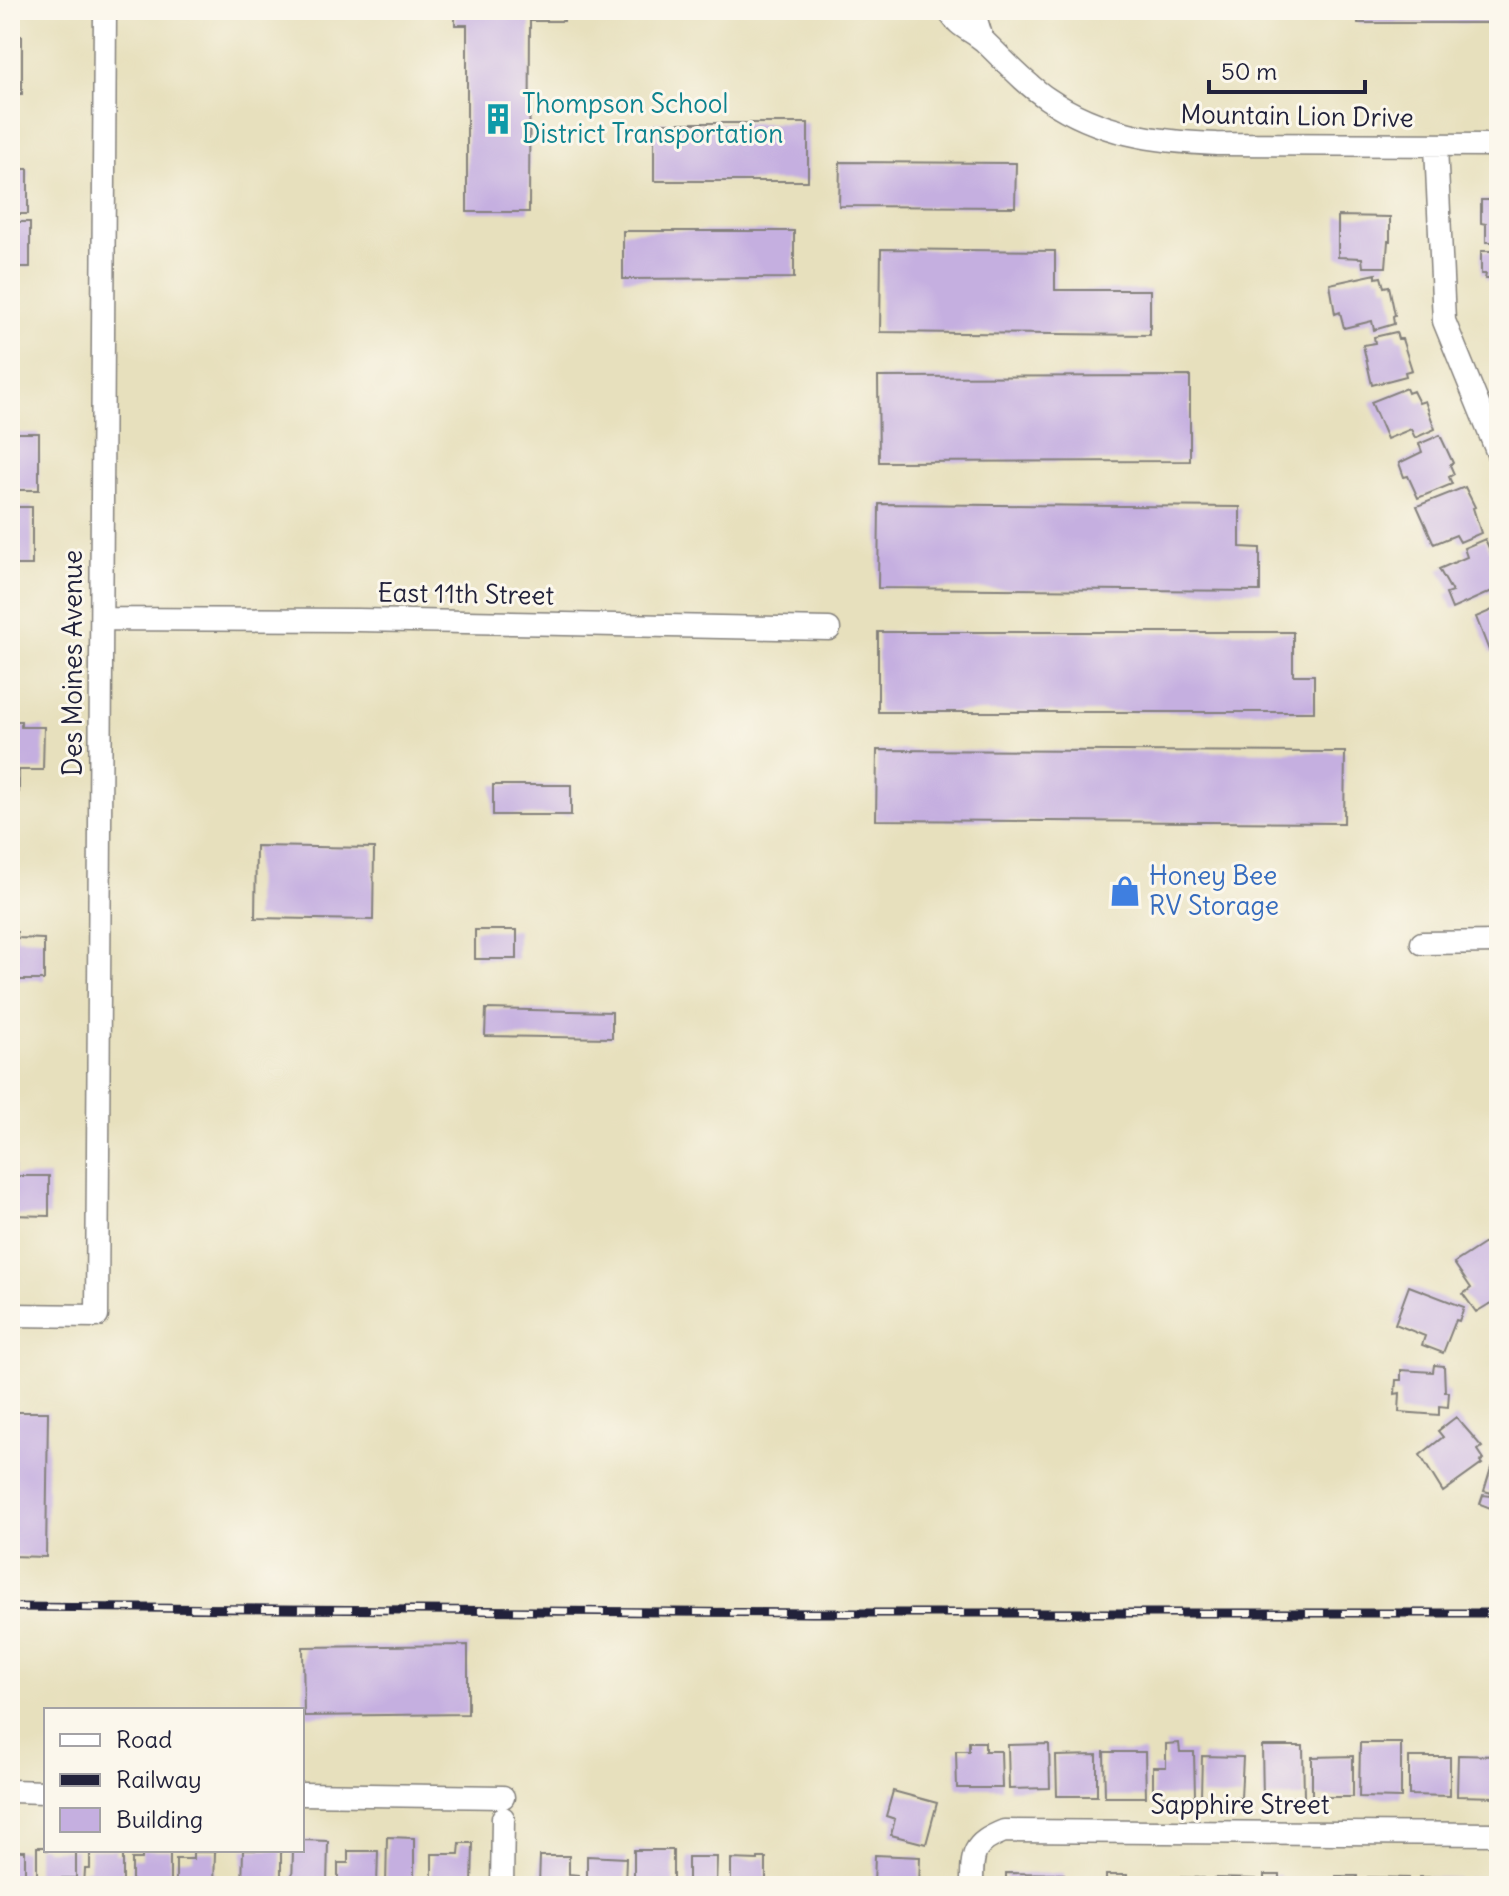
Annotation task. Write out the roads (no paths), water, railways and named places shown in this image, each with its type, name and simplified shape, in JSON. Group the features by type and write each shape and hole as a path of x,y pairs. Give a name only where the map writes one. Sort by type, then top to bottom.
{"street":[{"name":"Des Moines Avenue","path":"10,1315 97,1316 105,10"},
{"name":"Mountain Lion Drive","path":"948,10 957,24 982,39 1006,65 1049,100 1117,132 1173,142 1499,145"},
{"name":"Mountain Lion Drive","path":"973,10 982,39"},
{"path":"1436,146 1444,321 1488,403 1499,456"},
{"name":"East 11th Street","path":"102,619 373,620 829,629"},
{"path":"1422,943 1499,942"},
{"path":"10,1791 44,1792"},
{"path":"304,1794 503,1807 502,1886"},
{"name":"Sapphire Street","path":"972,1886 972,1860 983,1840 1004,1831 1499,1834"}],"railway":[{"path":"10,1607 812,1613 1499,1613"}],"place":[{"name":"Thompson School District Transportation","path":"498,119"},
{"name":"Honey Bee RV Storage","path":"1125,891"}]}
